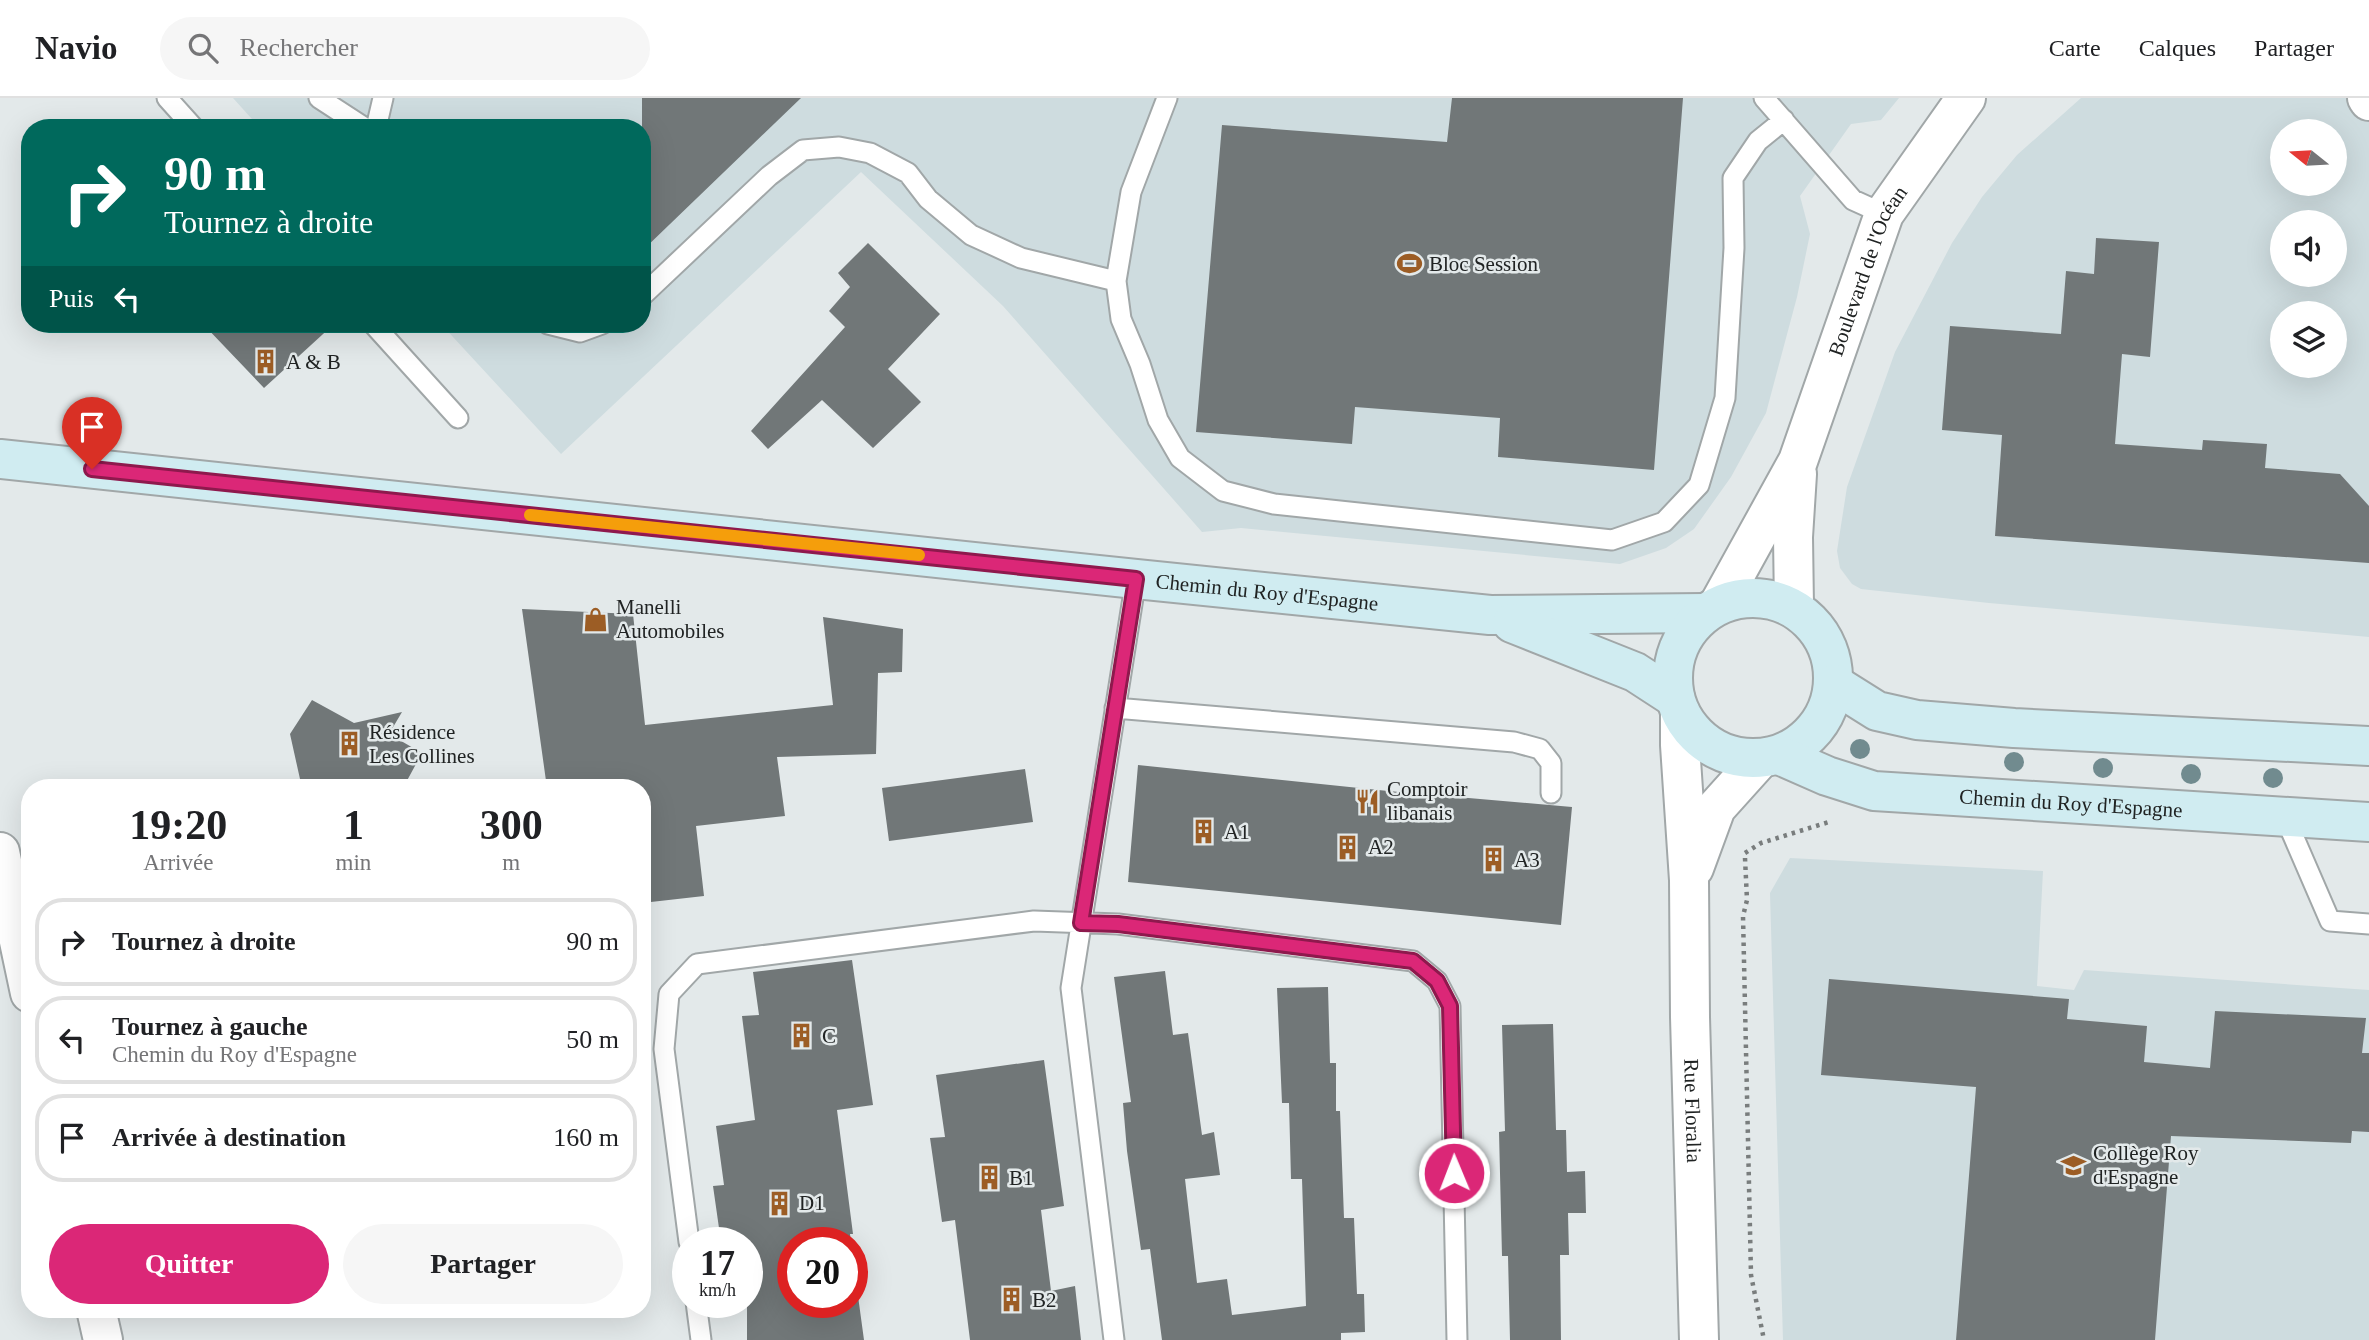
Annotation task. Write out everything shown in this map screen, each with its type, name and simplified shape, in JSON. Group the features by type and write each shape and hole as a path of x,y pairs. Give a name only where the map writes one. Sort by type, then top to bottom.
{"street":[{"name":"Boulevard de l'Océan","path":"1711,609 1798,461 1884,214 1966,98"},
{"name":"Chemin du Roy d'Espagne","path":"0,459 1490,615 1711,609"},
{"name":"Boulevard de l'Océan","path":"1794,607 1793,537 1798,461"},
{"path":"1743,597 1769,598 1794,607 1812,621 1825,639 1833,661 1834,684 1829,706 1817,727 1800,743 1770,756 1736,757 1713,748 1694,733 1678,705 1673,674 1677,651 1688,630 1711,609 1743,597"},
{"name":"Chemin du Roy d'Espagne","path":"1490,615 1635,672 1678,705"},
{"path":"1834,684 1877,712 1917,720 2014,728 2369,747"},
{"name":"Rue Floralia","path":"1678,705 1689,880 1699,1340"},
{"name":"Chemin du Roy d'Espagne","path":"1770,756 1874,791 2369,822"},
{"name":"Rue Floralia","path":"1689,880 1716,808 1770,756"},
{"path":"0,852 21,951"},
{"path":"98,1318 103,1340"}],"lane":[{"path":"167,98 186,119"},
{"path":"319,98 351,119"},
{"path":"378,119 383,98"},
{"path":"1167,98 1131,192 1116,281 1121,319 1140,364 1158,420 1180,458 1223,491 1274,504 1612,540 1664,522 1699,485 1725,398 1734,248 1733,178 1758,141 1784,120"},
{"path":"1764,98 1853,200 1884,214"},
{"path":"651,287 726,216 803,150 839,147 870,153 908,173 928,199 971,235 1021,258 1116,281"},
{"path":"381,333 458,418"},
{"path":"1114,1340 1071,988 1136,579"},
{"path":"1115,708 1514,742 1540,749 1551,763 1551,793"},
{"path":"2285,817 2330,921 2369,924"},
{"path":"687,1227 664,1049 668,994 697,964 1034,920 1118,924 1413,961 1437,981 1450,1006 1457,1340"},
{"path":"698,1318 701,1340"}],"path":[{"path":"1764,1340 1751,1275 1743,916 1747,900 1745,853 1761,843 1839,820 1874,791"}],"shaded area":[{"path":"233,98 1899,98 1881,120 1851,124 1800,196 1810,234 1797,297 1766,413 1731,477 1694,529 1666,548 1620,564 1241,528 1202,532 1003,306 861,172 561,454 449,333 651,333 651,119 252,119"},
{"path":"2081,98 2369,98 2369,637 1989,603 1861,589 1852,584 1840,568 1837,551 1847,487 1895,352 1952,243 1982,197 2017,155"},
{"name":"Collège Roy d'Espagne","path":"1790,858 2043,871 2037,986 2074,990 2084,970 2369,990 2369,1340 1783,1340 1770,893"}],"building":[{"path":"642,98 801,98 651,242 651,119 642,119"},
{"path":"1452,98 1683,98 1654,470 1498,457 1500,418 1355,407 1352,444 1196,432 1222,125 1447,142"},
{"path":"2096,238 2159,242 2150,357 2122,354 2115,444 2202,450 2203,440 2267,444 2265,468 2340,474 2369,506 2369,563 1995,536 2002,435 1942,430 1950,326 2061,334 2066,271 2094,274"},
{"path":"868,243 940,314 888,369 921,402 873,448 822,400 768,449 751,431 845,327 829,311 850,287 838,273"},
{"name":"A & B","path":"212,333 324,333 264,388"},
{"path":"522,609 633,614 645,725 833,705 823,617 903,629 902,672 878,673 876,754 777,757 785,816 696,826 704,896 651,902 651,779 546,779"},
{"name":"Résidence Les Collines","path":"312,700 354,723 402,712 389,734 422,753 408,779 300,779 290,734"},
{"path":"1138,765 1572,807 1561,925 1128,882"},
{"path":"1025,769 1033,822 889,841 882,788"},
{"path":"852,960 873,1105 837,1110 852,1227 777,1227 777,1318 861,1318 864,1340 747,1340 747,1318 763,1318 763,1227 719,1227 713,1186 724,1185 716,1126 755,1120 742,1016 759,1015 753,972"},
{"path":"1165,971 1173,1035 1188,1033 1202,1135 1214,1132 1220,1175 1185,1179 1197,1283 1227,1279 1232,1315 1306,1306 1302,1179 1291,1179 1289,1103 1282,1103 1277,988 1328,987 1330,1063 1336,1063 1336,1111 1340,1111 1344,1218 1354,1218 1357,1294 1364,1294 1365,1332 1341,1333 1341,1340 1162,1340 1150,1249 1141,1250 1127,1151 1123,1103 1131,1102 1114,977"},
{"path":"1829,979 2069,999 2067,1019 2147,1026 2144,1062 2210,1068 2215,1011 2366,1018 2362,1053 2369,1053 2369,1132 2352,1131 2351,1143 2171,1136 2155,1340 1956,1340 1976,1087 1821,1075"},
{"path":"1553,1024 1556,1130 1566,1130 1567,1172 1585,1171 1586,1213 1568,1213 1569,1255 1560,1255 1561,1340 1510,1340 1508,1256 1502,1256 1499,1132 1505,1131 1502,1025"},
{"name":"B1","path":"1044,1060 1064,1206 1041,1210 1051,1291 1075,1286 1081,1340 970,1340 955,1220 942,1222 930,1138 945,1137 936,1075"}],"slow traffic":[{"path":"530,515 919,555"}],"place":[{"name":"Bloc Session","path":"1409,264"},
{"name":"A & B","path":"266,362"},
{"name":"Manelli Automobiles","path":"596,619"},
{"name":"Résidence Les Collines","path":"349,744"},
{"name":"Comptoir libanais","path":"1367,801"},
{"name":"A1","path":"1204,832"},
{"name":"A2","path":"1348,847"},
{"name":"A3","path":"1494,860"},
{"name":"C","path":"802,1036"},
{"name":"Collège Roy d'Espagne","path":"2073,1165"},
{"name":"B1","path":"989,1178"},
{"name":"D1","path":"779,1203"},
{"name":"B2","path":"1012,1300"}],"route":[{"path":"92,469 1136,579 1081,923 1118,924 1413,961 1437,981 1450,1006 1454,1173"}]}
